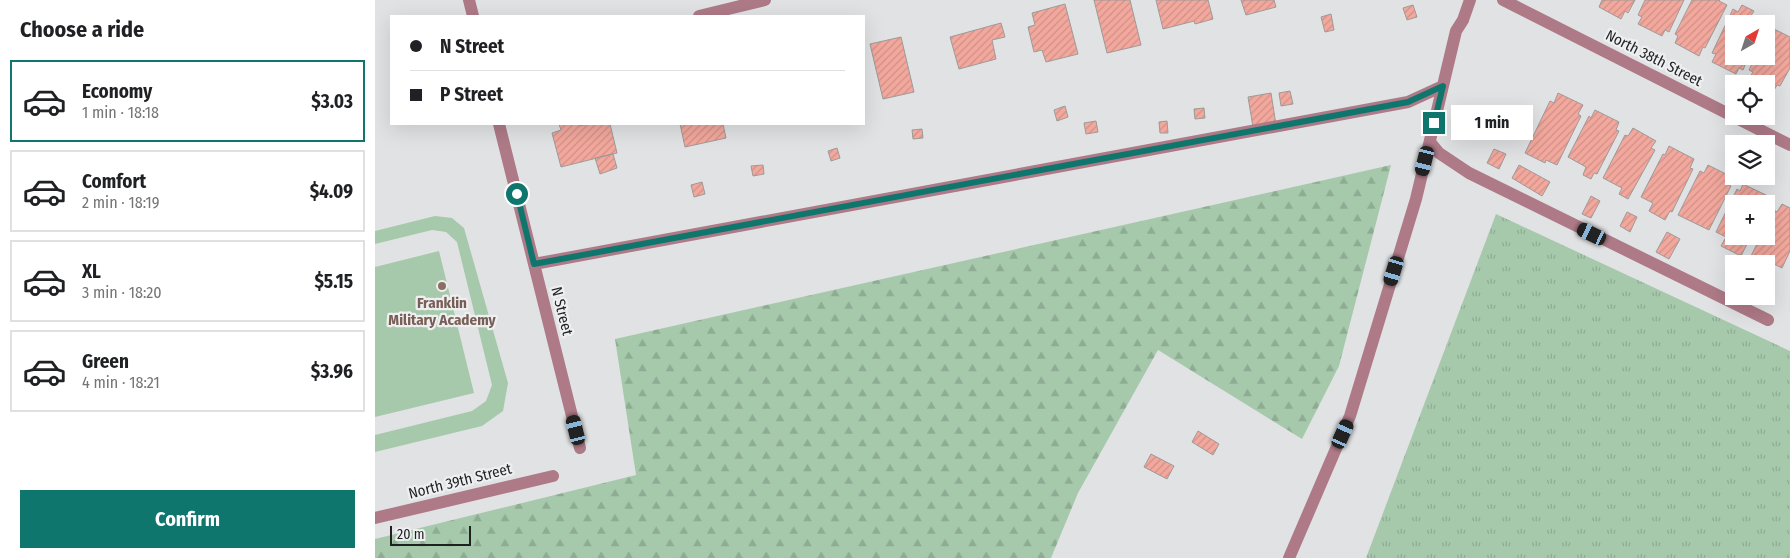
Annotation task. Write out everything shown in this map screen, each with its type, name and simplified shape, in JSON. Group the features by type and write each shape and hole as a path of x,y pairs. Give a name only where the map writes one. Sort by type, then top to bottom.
{"street":[{"path":"469,0 473,15"},
{"path":"703,15 765,0"},
{"path":"1289,558 1350,416 1413,208 1456,31 1463,20 1470,0"},
{"name":"North 38th Street","path":"1503,0 1790,145"},
{"path":"534,264 1408,102 1443,86"},
{"name":"N Street","path":"499,125 580,448"},
{"path":"1430,142 1439,153 1469,173 1768,320"},
{"name":"North 39th Street","path":"375,518 553,476"}],"green space":[{"path":"1391,165 1339,366 1302,439 1158,350 1078,493 1051,558 375,558 375,539 636,475 615,339"},
{"path":"1496,214 1790,351 1790,558 1366,558"},
{"path":"435,216 452,218 464,228 508,383 503,411 482,426 375,452 375,435 472,411 486,401 492,385 457,242 446,232 432,230 375,244 375,231"},
{"path":"439,251 474,393 375,417 375,267"}],"building":[{"path":"1094,0 1130,0 1141,45 1107,53"},
{"path":"1156,0 1208,0 1213,19 1195,24 1194,21 1163,29"},
{"path":"1241,0 1274,0 1276,7 1246,15"},
{"path":"1602,0 1635,0 1628,13 1625,11 1621,19 1599,7"},
{"path":"1645,0 1684,0 1669,32 1665,30 1662,36 1638,24 1642,17 1638,15"},
{"path":"1692,0 1720,0 1727,5 1699,56 1675,43 1678,36 1675,34"},
{"path":"1065,4 1078,54 1046,62 1042,50 1034,52 1028,27 1035,25 1032,13"},
{"path":"1413,5 1417,17 1407,20 1403,8"},
{"path":"1742,5 1754,11 1751,15 1730,15 1733,9 1738,12"},
{"path":"1331,14 1334,30 1325,32 1321,17"},
{"path":"1001,23 1005,37 992,40 996,59 959,69 950,37"},
{"path":"1725,26 1725,65 1745,65 1743,70 1739,68 1736,74 1712,62 1716,54 1712,53"},
{"path":"1775,30 1790,37 1790,68 1780,86 1777,85 1775,88 1775,75 1751,75 1753,72 1749,70 1752,65 1775,65"},
{"path":"901,37 914,92 883,99 870,44"},
{"path":"1290,91 1293,104 1281,106 1279,93"},
{"path":"1271,93 1276,125 1253,127 1248,97"},
{"path":"1558,93 1583,105 1578,114 1581,116 1557,165 1546,160 1545,163 1525,153 1550,101 1554,103"},
{"path":"1065,106 1068,117 1057,121 1054,110"},
{"path":"1204,108 1205,118 1195,119 1194,109"},
{"path":"1595,110 1619,122 1616,130 1619,131 1597,174 1594,173 1591,179 1583,175 1586,167 1568,157 1589,116 1591,118"},
{"path":"1096,121 1098,132 1086,134 1084,123"},
{"path":"1167,121 1168,133 1160,133 1159,122"},
{"path":"559,125 610,125 617,153 561,167 552,133 561,130"},
{"path":"680,125 723,125 726,138 685,147"},
{"path":"1633,128 1656,141 1651,148 1655,150 1628,199 1619,194 1622,188 1603,178 1625,135 1628,136"},
{"path":"922,129 923,138 913,139 912,130"},
{"path":"1669,146 1694,159 1690,168 1693,169 1672,212 1670,211 1665,220 1649,211 1653,203 1641,197"},
{"path":"837,148 840,158 831,161 828,151"},
{"path":"1494,149 1506,154 1499,169 1487,163"},
{"path":"613,154 617,168 600,174 595,158"},
{"path":"763,165 764,174 753,176 751,166"},
{"path":"1519,165 1550,182 1542,196 1512,178"},
{"path":"1708,165 1725,174 1725,185 1731,186 1709,230 1678,215 1700,171 1704,173"},
{"path":"702,182 705,194 694,197 691,185"},
{"path":"1743,185 1745,185 1766,195 1734,195 1737,189 1740,191"},
{"path":"1591,196 1600,201 1591,218 1582,214"},
{"path":"1782,204 1790,208 1790,251 1782,268 1775,264 1775,255 1752,255 1756,245 1775,245 1775,211 1777,212"},
{"path":"1627,212 1637,217 1630,232 1620,226"},
{"path":"1725,214 1725,236 1716,232"},
{"path":"1667,232 1680,239 1669,259 1656,252"},
{"path":"1725,239 1725,245 1746,245 1742,255 1721,246"},
{"path":"1198,431 1219,444 1213,455 1192,442"},
{"path":"1151,454 1174,466 1167,479 1144,467"}],"place":[{"name":"Franklin Military Academy","path":"442,286"}],"route":[{"path":"517,194 534,264 1408,102 1443,86 1434,123"}]}
